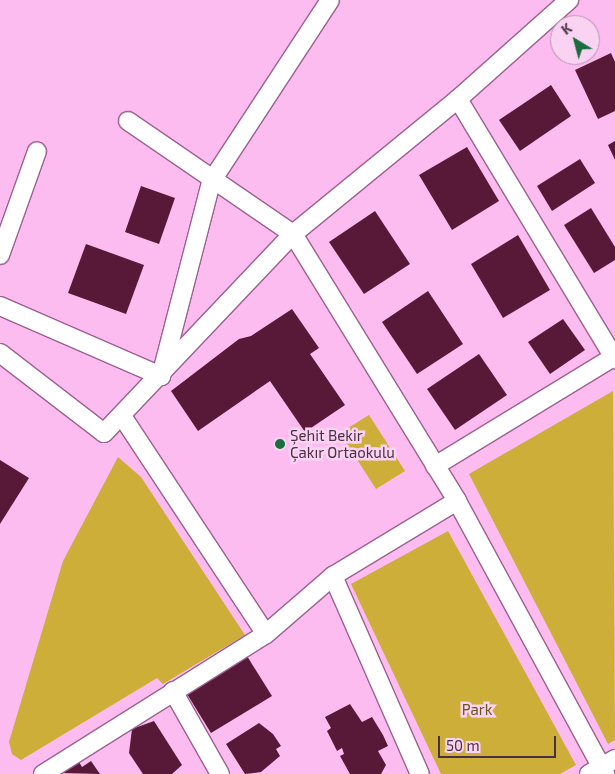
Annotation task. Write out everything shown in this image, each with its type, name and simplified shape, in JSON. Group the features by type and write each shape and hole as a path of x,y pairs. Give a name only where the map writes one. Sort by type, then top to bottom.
{"street":[{"path":"161,376 211,182 330,0"},
{"path":"0,353 104,434 161,376 293,234 458,99 569,0"},
{"path":"435,466 615,357 458,99"},
{"path":"128,121 211,182 293,234 457,501 603,768"},
{"path":"0,255 37,151"},
{"path":"0,306 161,376"},
{"path":"122,416 266,634"},
{"path":"43,774 266,634 333,576 457,501"},
{"path":"333,576 420,774"},
{"path":"173,691 220,774"}],"green space":[{"path":"613,391 615,740 608,744 469,474"},
{"path":"369,415 405,471 376,489 340,433"},
{"path":"118,457 141,477 245,635 163,684 157,678 21,760 12,754 9,742 63,561"},
{"name":"Park","path":"448,531 576,765 560,774 441,774 351,584"}],"building":[{"path":"611,53 615,62 615,111 598,119 575,70 586,65 600,65 600,58"},
{"path":"551,85 571,116 520,151 499,120"},
{"path":"615,141 615,160 608,145"},
{"path":"467,147 499,201 452,230 419,175"},
{"path":"580,159 595,183 552,211 537,186"},
{"path":"141,186 175,198 159,244 125,232"},
{"path":"591,208 615,247 615,260 594,273 564,225"},
{"path":"375,211 410,264 364,294 329,242"},
{"path":"518,235 550,290 503,318 471,264"},
{"path":"86,244 144,265 126,314 68,293"},
{"path":"428,291 463,344 417,374 382,322"},
{"path":"292,309 319,348 310,354 345,405 305,432 270,381 198,431 171,391 239,339 251,336"},
{"path":"563,319 585,350 550,374 528,342"},
{"path":"479,354 507,395 455,430 427,389"},
{"path":"0,460 29,478 0,524"},
{"path":"247,656 272,696 211,733 187,694"},
{"path":"350,704 362,722 372,717 388,746 378,751 386,765 381,774 350,774 340,756 344,754 342,748 337,751 327,731 331,728 325,717"},
{"path":"154,721 182,765 172,774 143,774 129,753 132,729"},
{"path":"259,723 273,734 281,746 276,749 280,756 261,772 245,774 226,744"},
{"path":"91,761 100,774 62,773 79,762 82,767"}],"place":[{"name":"Şehit Bekir Çakır Ortaokulu","path":"280,444"}]}
